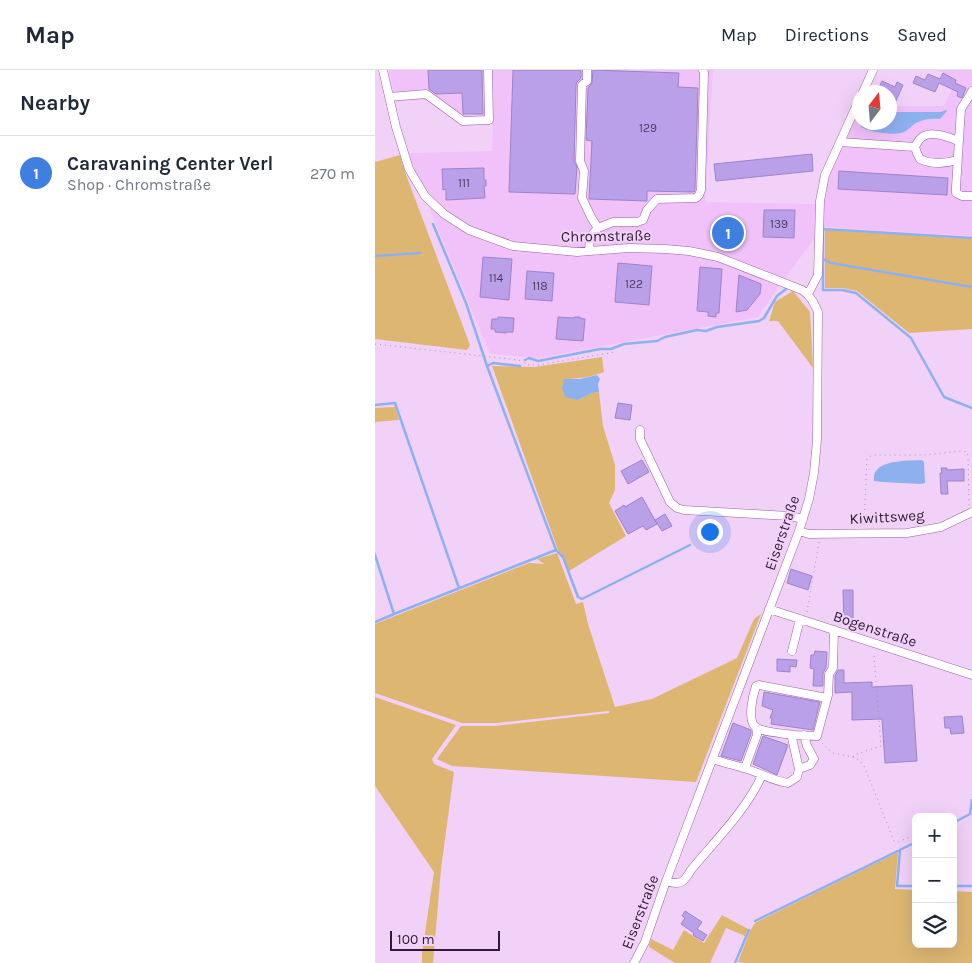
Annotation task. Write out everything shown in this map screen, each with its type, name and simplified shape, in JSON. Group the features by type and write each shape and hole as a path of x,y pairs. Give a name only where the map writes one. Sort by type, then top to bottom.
{"street":[{"name":"Chromstraße","path":"383,70 396,127 409,169 425,196 443,214 469,230 513,246 577,252 629,248 689,251 718,257 795,287 808,294"},
{"path":"389,96 426,94 463,121 489,120 488,70"},
{"path":"587,70 587,81 582,85 580,161 584,171 582,198 598,228"},
{"path":"589,251 590,237 598,228 613,222 637,222 643,220 647,210 657,199 696,198 699,195 702,171 703,70"},
{"path":"866,85 873,70"},
{"path":"972,91 961,109 956,193 962,196 972,196"},
{"path":"808,294 818,275 820,201 825,176 852,115"},
{"path":"957,160 947,163 926,162 919,159 915,147 921,137 928,134 945,135 958,141"},
{"path":"840,142 915,147"},
{"name":"Eiserstraße","path":"634,963 645,942 799,531 809,499 817,440 818,312 808,294"},
{"path":"640,430 640,439 657,475 670,502 677,508 684,510 790,516 803,519"},
{"name":"Kiwittsweg","path":"799,531 809,534 907,532 941,528 971,512"},
{"name":"Bogenstraße","path":"769,609 972,675"},
{"path":"792,651 803,620"},
{"path":"827,698 759,685 756,686 751,721 757,728 793,735 817,736 827,698 829,674 833,668 834,630"},
{"path":"745,768 757,735 757,728"},
{"path":"713,759 787,783 797,777 799,769 792,738 793,735"},
{"path":"799,769 810,765 814,759 804,735"},
{"path":"667,881 681,883 686,880 691,870 748,800 762,775"}],"path":[{"path":"375,344 519,360 529,365 615,352"},
{"path":"864,533 867,459 873,455 967,452 969,510 971,512"},
{"path":"803,620 820,534"},
{"path":"853,757 881,746 874,656 876,644"},
{"path":"817,736 833,753 853,757 864,766 894,841 898,842 912,836"}],"shaded area":[{"path":"389,70 713,70 705,202 816,204 814,239 758,317 539,358 490,354 430,210 436,202 425,190 408,153 492,151 493,125 463,126 429,100 400,101 396,103"},
{"path":"937,70 972,70 972,236 824,227 824,197 829,175 852,124 852,130 897,130 897,106 944,106 957,79"},
{"path":"400,155 470,345 467,350 375,339 375,162"},
{"path":"825,230 972,239 972,329 909,333 857,291 842,288 825,288"},
{"path":"793,291 810,312 813,368 778,321 769,321 775,302"},
{"path":"602,357 604,372 575,379 564,379 578,400 592,393 599,392 603,426 615,465 615,490 609,503 626,536 569,571 564,556 558,550 492,366 535,367"},
{"path":"395,407 399,420 375,422 375,408"},
{"path":"557,553 576,604 583,602 588,624 615,707 652,699 737,658 754,619 761,614 696,782 452,766 437,759 461,726 495,726 609,713 609,711 496,723 462,723 375,693 375,624 529,563 544,564 537,559"},
{"path":"375,697 456,725 432,759 434,764 454,772 441,869 433,963 422,963 422,953 434,872 375,786"},
{"path":"898,852 895,889 912,890 912,948 957,948 957,891 972,892 972,963 738,962 755,923"},
{"path":"722,915 748,929 745,936 726,928 710,963 675,963 649,947 651,939 673,950 684,930 704,943"}],"water":[{"path":"947,111 940,119 922,121 900,133 882,133 870,130 897,130 897,112"},
{"path":"597,375 600,379 598,384 599,392 592,393 578,400 565,397 562,388 564,379 580,379"},
{"path":"922,460 924,462 925,483 874,481 878,469 884,465 899,461"}],"building":[{"path":"428,70 482,70 483,114 463,114 462,93 436,94 429,89"},
{"path":"513,70 581,70 581,78 576,85 574,161 577,167 575,194 509,192"},
{"path":"593,70 679,73 678,87 698,88 694,192 647,191 647,201 589,199 592,141 586,140 588,88 592,83"},
{"path":"943,73 956,80 955,83 966,88 962,98 957,96 958,92 939,83 935,92 913,83 916,76 925,80 928,74 940,79"},
{"path":"882,81 891,85 880,85"},
{"path":"897,82 903,85 897,98"},
{"path":"812,154 813,171 716,181 714,164"},
{"path":"484,168 484,180 486,180 486,186 484,186 485,198 446,200 446,189 443,190 442,169"},
{"path":"839,171 948,178 947,195 838,189"},
{"path":"764,210 795,210 794,238 763,237"},
{"path":"483,257 512,259 509,300 480,297"},
{"path":"618,263 652,266 649,305 615,302"},
{"path":"700,267 722,269 719,313 716,313 716,317 708,316 708,312 697,311"},
{"path":"527,271 554,273 552,301 525,299"},
{"path":"739,275 761,284 760,294 747,310 736,312"},
{"path":"498,317 514,318 513,332 495,332 495,329 491,329 492,319 498,319"},
{"path":"558,317 580,317 585,319 583,341 556,339"},
{"path":"618,403 632,405 630,420 615,418"},
{"path":"642,460 649,472 628,484 621,471"},
{"path":"941,468 947,468 947,470 964,469 964,481 947,481 948,494 941,494"},
{"path":"642,497 657,524 646,530 643,526 628,534 615,511"},
{"path":"665,514 672,526 662,531 655,520"},
{"path":"791,569 812,576 808,590 787,583"},
{"path":"843,590 853,590 853,623 844,623"},
{"path":"815,651 827,652 826,668 823,673 823,686 813,686 814,669 810,668 811,655 814,655"},
{"path":"777,659 797,660 796,667 790,666 790,672 777,671"},
{"path":"838,670 844,670 844,683 872,682 872,687 912,685 917,761 885,763 882,719 852,720 852,692 835,693 835,676"},
{"path":"764,692 820,702 813,730 771,724 772,718 770,718 773,710 762,706"},
{"path":"962,716 964,733 951,734 950,728 945,728 944,717"},
{"path":"733,723 751,730 741,761 721,756"},
{"path":"763,736 788,745 777,775 753,764"},
{"path":"685,911 702,922 697,929 707,935 703,941 681,924 685,918 682,916"}],"waterway":[{"path":"433,224 466,303 487,366 556,550 563,557 578,597 582,599 690,545"},
{"path":"823,227 823,290 842,290 856,293 911,338 944,397 972,408"},
{"path":"823,229 972,238"},
{"path":"375,256 420,253"},
{"path":"823,259 831,263 972,287"},
{"path":"525,360 529,358 538,361 600,349 611,349 624,344 657,341 665,337 697,330 706,331 717,327 759,321 764,318 777,296 786,289"},
{"path":"487,366 493,363 520,366"},
{"path":"375,405 395,403 459,588"},
{"path":"375,555 394,614 556,550"},
{"path":"375,622 394,614"},
{"path":"957,821 970,814 972,800"},
{"path":"755,921 912,844"},
{"path":"900,850 897,886 912,886"},
{"path":"957,886 972,886"},
{"path":"735,963 749,930"}],"place":[{"name":"Caravaning Center Verl","path":"728,233"}]}
